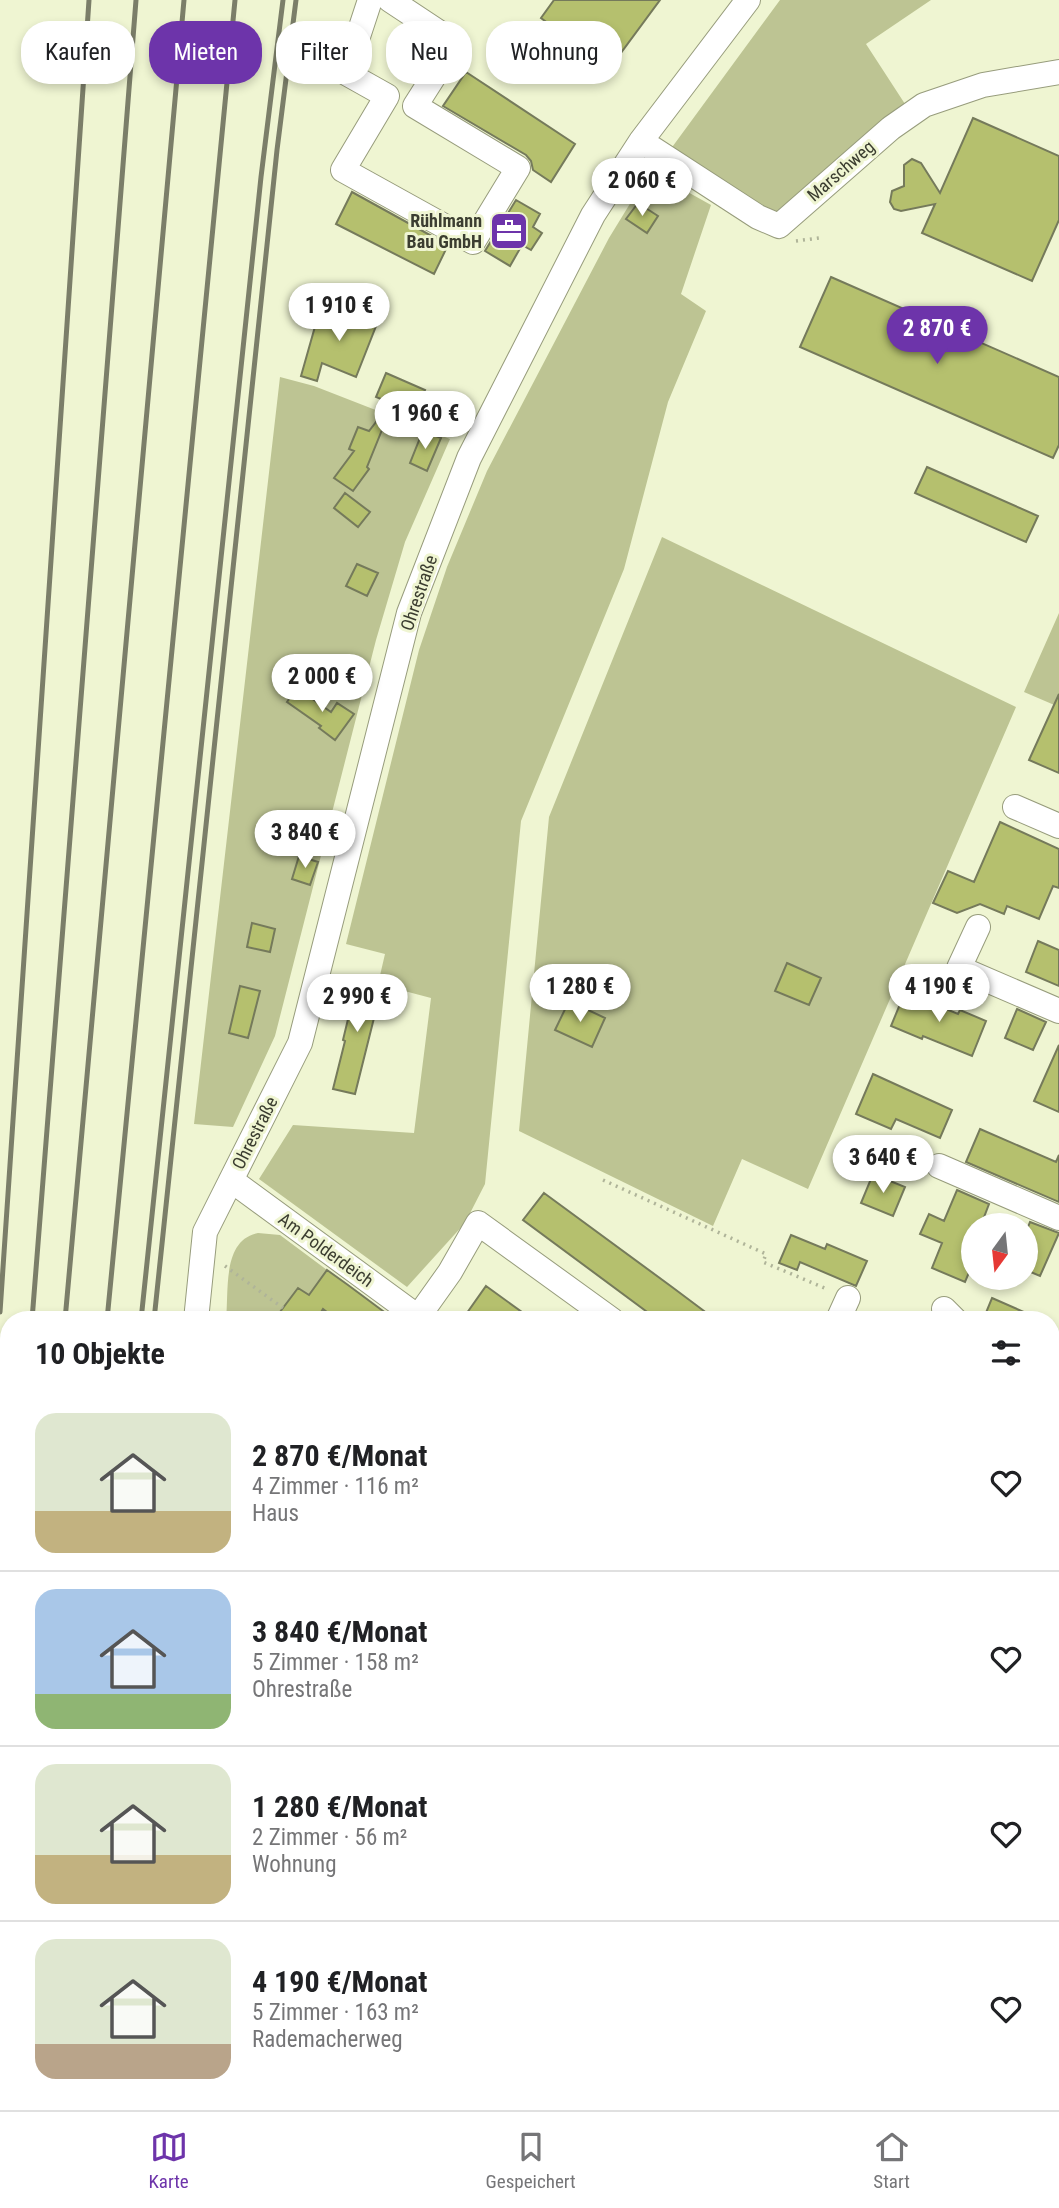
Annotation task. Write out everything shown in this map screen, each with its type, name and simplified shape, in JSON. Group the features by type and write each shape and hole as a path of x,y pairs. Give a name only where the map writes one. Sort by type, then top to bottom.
{"street":[{"path":"370,0 346,73 387,96 343,170 473,242 518,168 415,106 455,43 390,0"},
{"name":"Ohrestraße","path":"197,1311 205,1232 300,1043 409,613 464,471 593,215 642,141 748,0"},
{"name":"Marschweg","path":"642,141 758,217 779,226 891,128 924,106 983,85 1059,72"},
{"path":"1015,807 1059,826"},
{"path":"978,927 959,968 1059,1011"},
{"path":"939,1166 1059,1218"},
{"name":"Am Polderdeich","path":"231,1180 410,1311"},
{"path":"425,1311 478,1223 600,1311"}],"path":[{"path":"787,242 819,238"},
{"path":"603,1180 766,1254 763,1262 843,1309"},
{"path":"222,1264 283,1308"}],"green space":[{"path":"780,0 931,0 866,44 905,104 776,216 670,150"},
{"path":"650,171 711,205 681,294 706,311 668,402 624,569 521,821 485,1184 465,1223 407,1287 259,1179 293,1125 414,1133 431,998 378,984 385,954 346,944 419,650 447,567 487,471 609,238"},
{"path":"280,377 314,386 450,439 405,542 376,640 275,1036 233,1127 194,1124"},
{"path":"662,537 1016,707 808,1189 742,1159 713,1226 519,1131 549,817"},
{"path":"1059,613 1059,707 1024,692"},
{"path":"258,1233 280,1235 327,1270 309,1295 298,1288 281,1311 226,1311 233,1256 238,1245"}],"building":[{"path":"554,0 660,0 622,51 622,21 545,21 541,18"},
{"path":"472,76 575,144 551,182 533,170 526,155 443,106 458,84 472,84"},
{"path":"973,118 1059,156 1059,220 1032,281 922,233 935,204 901,211 894,209 890,202 892,191 904,186 904,165 912,159 921,163 940,193"},
{"path":"352,192 448,245 434,274 336,224"},
{"path":"516,200 540,214 533,227 542,233 531,250 522,245 510,266 485,251"},
{"path":"638,203 658,216 647,233 626,219"},
{"path":"831,277 1059,377 1059,445 1053,458 800,347"},
{"path":"320,309 360,316 361,314 378,321 356,377 322,363 317,381 301,376"},
{"path":"386,373 425,390 413,412 376,397"},
{"path":"383,413 388,415 367,467 369,469 353,491 334,478 354,451 349,449 358,427 369,431"},
{"path":"422,433 441,438 427,471 410,463"},
{"path":"927,467 1038,516 1026,542 915,493"},
{"path":"345,493 370,512 358,527 334,508"},
{"path":"357,564 378,573 367,596 346,586"},
{"path":"297,688 331,712 337,703 354,714 335,740 319,728 321,726 287,702"},
{"path":"1059,694 1059,773 1029,760"},
{"path":"1000,822 1059,849 1059,888 1053,886 1039,919 1007,906 1004,914 980,904 957,913 933,903 948,871 974,882"},
{"path":"299,856 318,862 310,885 292,879"},
{"path":"252,923 275,929 270,952 247,947"},
{"path":"1038,941 1059,950 1059,986 1026,972"},
{"path":"787,963 821,978 809,1005 775,991"},
{"path":"355,978 380,985 355,1094 333,1089 345,1041 343,1040 349,1015 347,1007"},
{"path":"240,986 260,991 248,1038 229,1033"},
{"path":"905,992 958,1014 960,1010 986,1021 972,1056 891,1026"},
{"path":"569,1001 605,1018 592,1047 555,1030"},
{"path":"1017,1009 1046,1022 1033,1050 1005,1038"},
{"path":"1059,1045 1059,1112 1034,1101"},
{"path":"873,1074 952,1110 940,1138 896,1119 891,1129 856,1114"},
{"path":"980,1129 1056,1162 1059,1155 1059,1202 966,1162"},
{"path":"873,1174 905,1187 893,1216 861,1203"},
{"path":"957,1190 989,1204 986,1213 961,1213 961,1280 932,1268 942,1243 920,1234 929,1214 944,1221"},
{"path":"544,1193 704,1311 646,1311 523,1220"},
{"path":"1038,1225 1059,1233 1040,1276 1038,1275"},
{"path":"791,1235 825,1249 827,1244 867,1261 856,1286 800,1262 797,1270 779,1263"},
{"path":"327,1270 383,1311 281,1311 298,1288 309,1295"},
{"path":"486,1286 521,1311 468,1311"},
{"path":"992,1298 1022,1311 987,1311"}],"railway":[{"path":"0,1311 89,0"},
{"path":"33,1311 136,0"},
{"path":"66,1311 184,0"},
{"path":"108,1311 235,0"},
{"path":"142,1311 261,177 283,0"},
{"path":"155,1311 277,150 296,0"}],"place":[{"name":"Rühlmann Bau GmbH","path":"509,231"}]}
